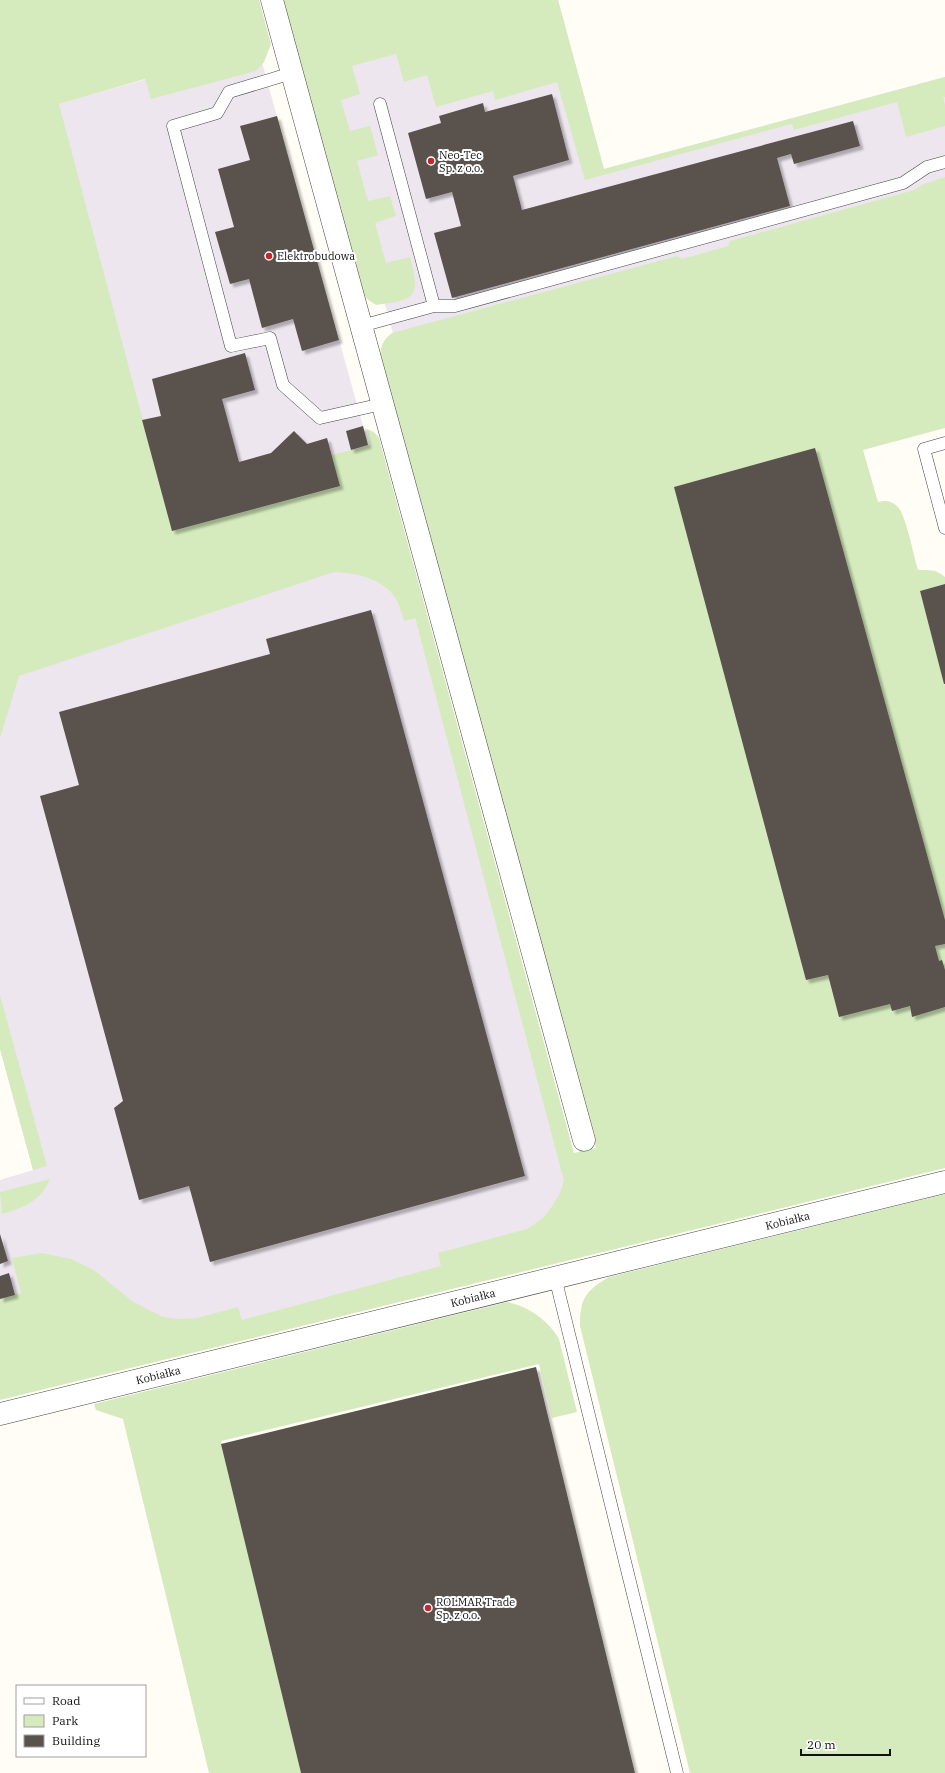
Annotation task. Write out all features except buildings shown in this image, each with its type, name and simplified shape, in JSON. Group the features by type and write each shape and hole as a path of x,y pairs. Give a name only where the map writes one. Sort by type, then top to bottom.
{"street":[{"path":"272,0 584,1140"},
{"name":"Kobiałka","path":"0,1414 945,1182"}],"lane":[{"path":"292,74 229,92 217,113 173,126 231,346 270,338 283,385 320,418 382,404"},
{"path":"380,104 434,306"},
{"path":"361,326 434,306 455,306 903,183 927,167 945,162"},
{"path":"945,443 924,449 945,528"},
{"path":"555,1277 677,1773"}],"shaded area":[{"path":"302,0 558,0 604,169 945,77 945,191 395,341"},
{"path":"258,48 368,445 370,445 159,552 36,110"},
{"path":"396,548 572,1198 532,1251 0,1381 0,1180 33,1170 0,1049 0,676"}],"green space":[{"path":"0,0 259,0 271,44 264,62 256,71 151,99 145,79 59,104 172,530 331,455 370,445 367,429 374,432 379,438 574,1153 596,1148 380,356 382,346 386,338 392,333 677,256 682,259 728,246 730,241 914,190 924,184 945,177 945,428 863,450 878,502 891,502 898,507 901,512 907,527 918,570 935,571 945,577 945,584 920,591 945,686 945,1168 0,1400 0,1299 21,1293 12,1258 42,1253 71,1259 94,1270 132,1301 163,1317 178,1319 197,1318 238,1307 242,1320 441,1266 438,1253 527,1229 543,1218 560,1193 564,1181 415,618 404,621 398,603 387,588 362,576 334,572 19,676 0,738"},
{"path":"283,0 558,0 604,169 945,77 945,97 943,97 945,105 945,126 906,137 897,102 794,130 792,124 585,180 557,82 495,100 493,91 436,107 427,75 404,82 396,54 352,66 360,94 341,100 350,131 370,126 378,155 357,161 368,201 390,196 396,216 375,223 386,263 410,257 415,281 415,288 412,294 407,298 400,301 376,305 367,299 360,288"},
{"path":"0,995 47,1166 33,1170 0,1049"},
{"path":"50,1179 42,1193 36,1198 24,1206 2,1214 0,1192"},
{"path":"945,1194 945,1773 690,1773 580,1326 583,1302 594,1287 609,1277"},
{"path":"507,1302 523,1307 537,1315 555,1332 559,1339 577,1412 552,1418 539,1364 221,1441 301,1773 209,1773 123,1419 96,1410 94,1404"}],"place":[{"name":"Neo-Tec Sp. z o.o.","path":"431,161"},
{"name":"Elektrobudowa","path":"269,256"},
{"name":"ROLMAR Trade Sp. z o.o.","path":"428,1608"}]}
